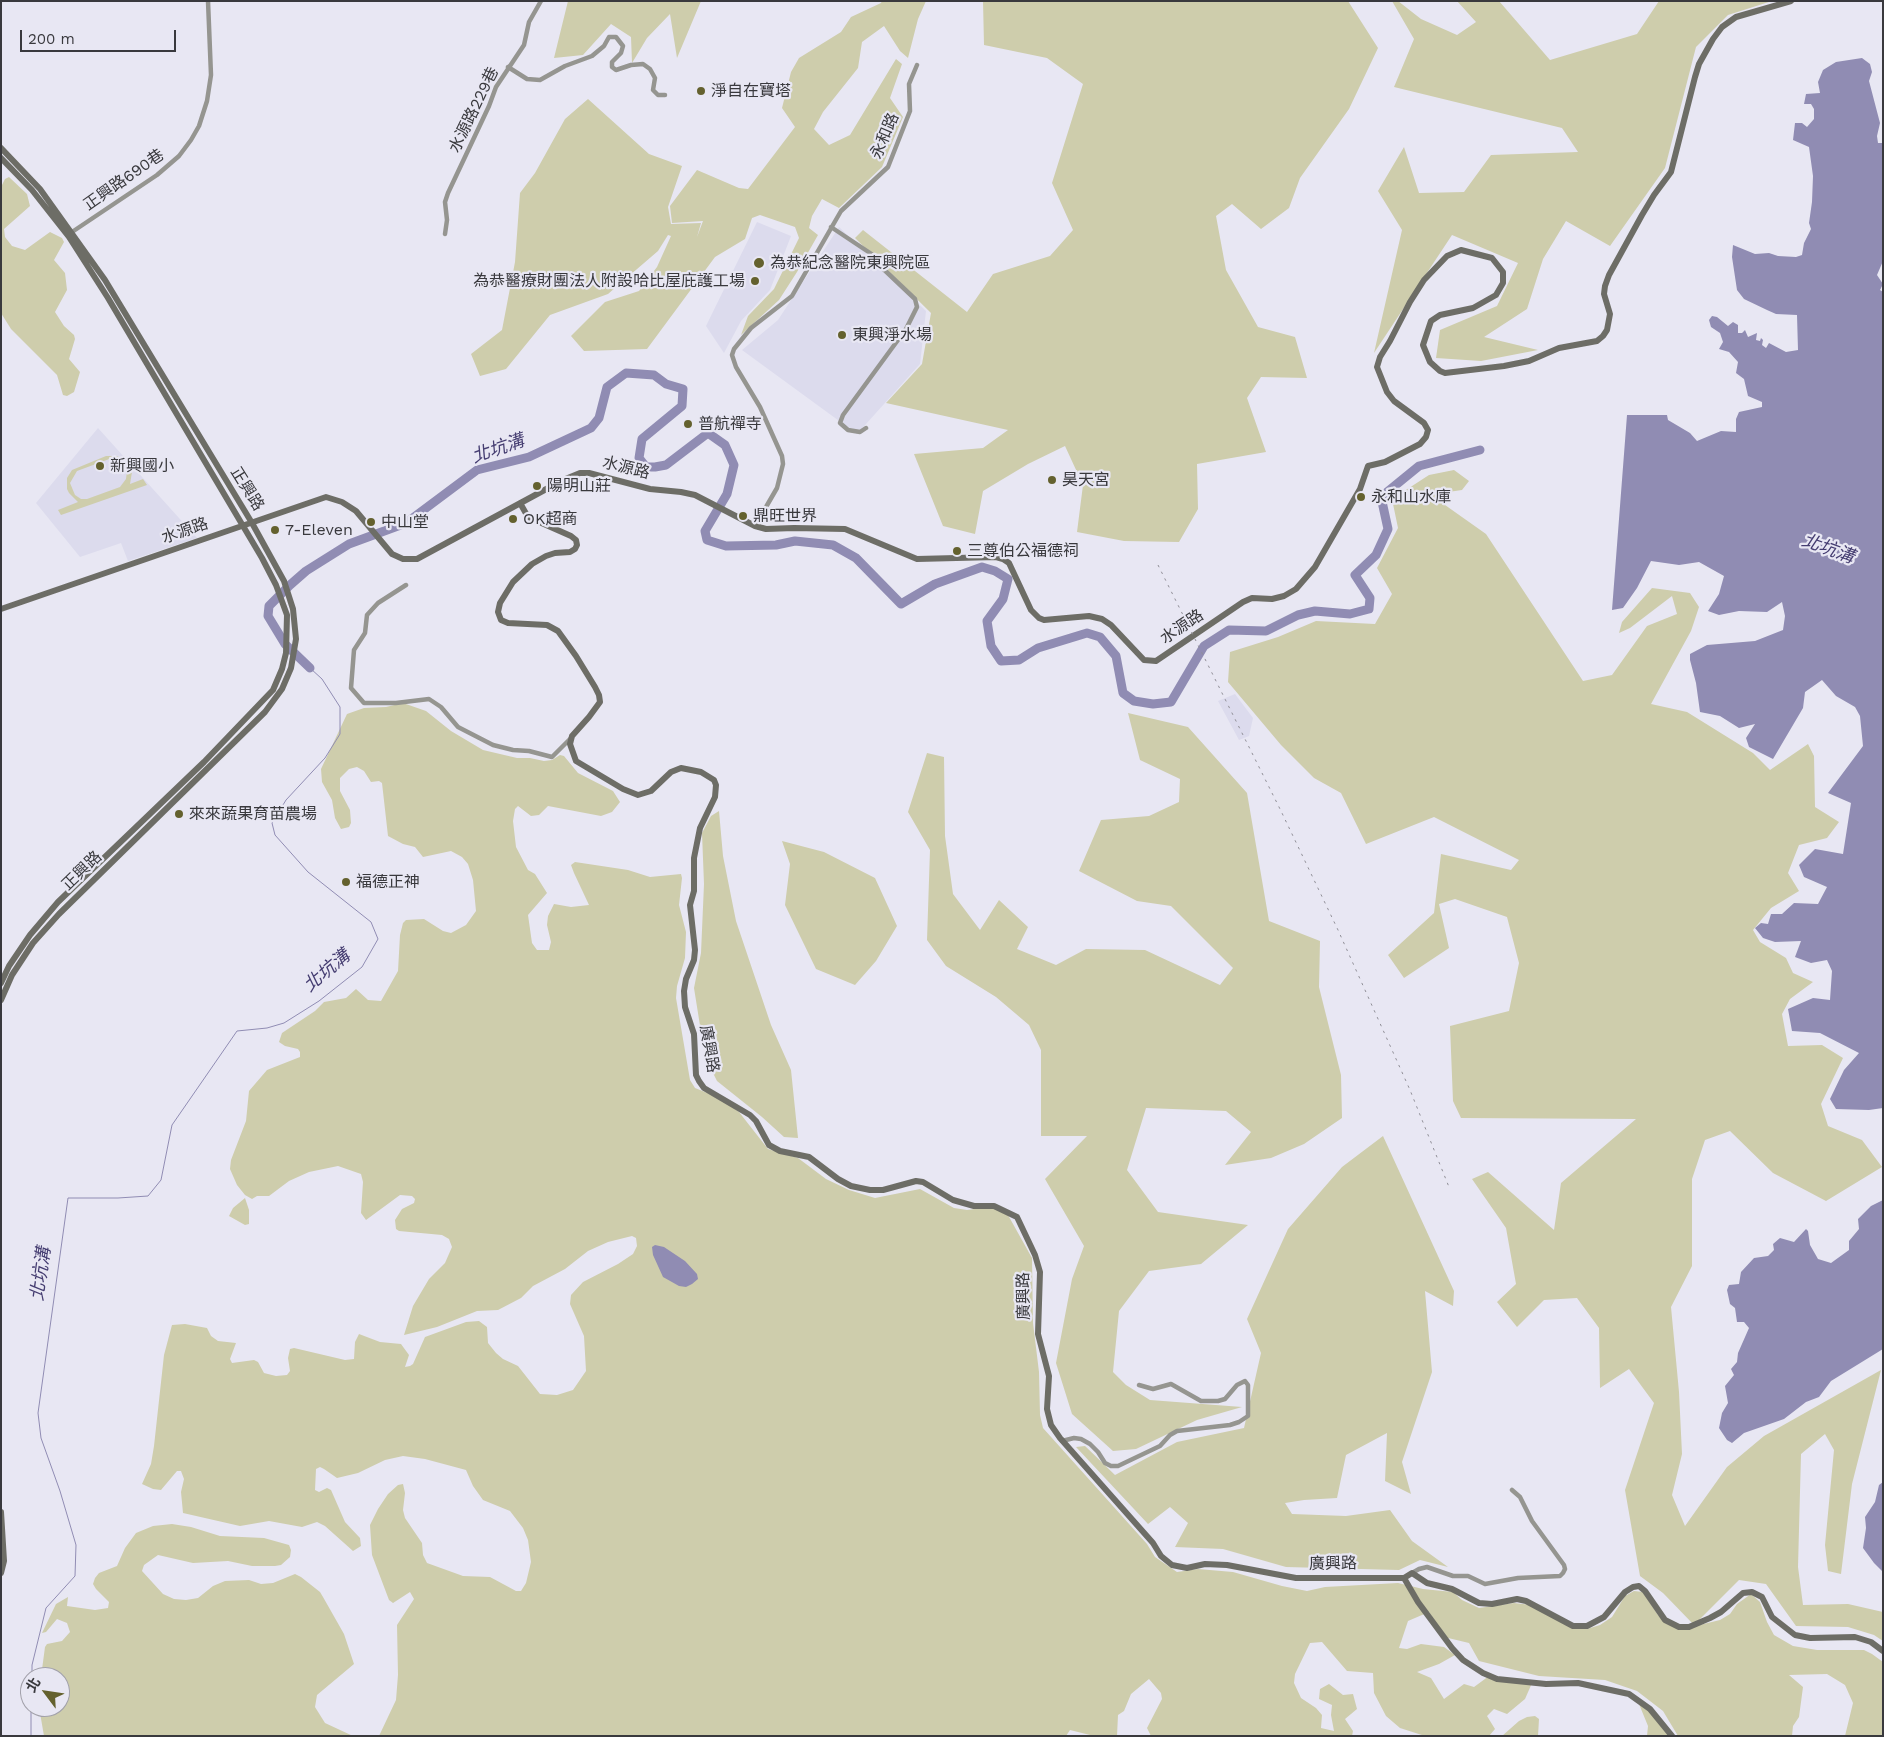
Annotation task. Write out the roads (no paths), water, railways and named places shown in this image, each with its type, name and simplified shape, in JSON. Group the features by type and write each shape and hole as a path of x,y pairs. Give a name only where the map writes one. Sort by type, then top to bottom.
{"street":[{"name":"正興路690巷","path":"72,232 157,175 179,156 192,140 199,126 207,101 211,75 208,1"},
{"name":"水源路229巷","path":"444,234 447,220 445,202 448,193 496,87 524,45 529,22 541,1"},
{"name":"水源路","path":"1,609 326,497 342,502 356,511 379,541 396,556 403,559 417,559 563,480 580,474 590,473 650,489 695,495 766,530 794,528 845,529 917,559 1000,557 1009,563 1032,610 1039,618 1044,620 1089,616 1102,619 1111,625 1144,660 1156,661 1180,647 1243,602 1252,598 1272,599 1284,596 1296,589 1314,568 1360,489 1368,466 1394,458 1420,444 1426,438 1428,430 1424,423 1394,401 1387,392 1377,367 1380,357 1424,280 1447,256 1461,250 1492,258 1503,272 1503,283 1496,295 1473,308 1440,315 1431,321 1423,345 1430,362 1440,371 1445,373 1529,362 1559,348 1597,341 1604,336 1610,314 1604,294 1605,286 1654,195 1671,172 1699,64 1722,27 1736,17 1791,1"},
{"path":"508,67 527,79 540,80 565,66 592,56 604,46 609,37 616,37 623,46 621,53 612,62 612,67 616,70 642,64 650,69 655,78 653,90 658,95 665,94"},
{"name":"永和路","path":"755,526 777,488 783,464 782,456 760,407 736,367 732,355 734,349 752,328 792,296 841,211 888,167 910,111 909,84 917,65"},
{"name":"正興路","path":"1,148 40,189 105,280 252,523 284,581 293,610 296,640 291,668 282,689 265,712 59,914 28,951 12,975 1,1000"},
{"name":"正興路","path":"1,158 32,190 69,237 108,298 243,526 278,588 287,615 286,648 282,669 273,690 204,762 58,902 30,935 9,966 1,983"},
{"path":"831,227 873,255 876,262 915,299 917,307 906,329 843,416 840,423 848,430 860,432 866,428"},
{"path":"406,585 378,603 367,615 365,633 354,650 353,692 364,703 396,703 429,699 441,707 458,727 493,745 513,750 529,750 552,756 589,717 600,702 586,670 564,638 552,627 508,623 501,620 498,612 500,603 513,582 532,564 556,553 570,552 577,545 576,540 571,536 528,518 520,503"},
{"name":"廣興路","path":"572,736 570,744 576,761 632,794 638,795 651,791 671,772 681,768 701,772 714,780 716,784 715,797 700,828 694,858 694,891 690,905 695,950 694,960 686,979 684,991 686,1007 694,1034 696,1076 704,1088 756,1121 769,1145 780,1151 809,1157 850,1186 870,1190 883,1190 916,1181 923,1182 952,1200 974,1206 994,1206 1016,1217 1035,1255 1040,1272 1038,1334 1049,1376 1048,1409 1051,1425 1062,1441 1153,1544 1161,1556 1172,1565 1187,1568 1205,1564 1227,1565 1296,1578 1404,1578"},
{"path":"1062,1441 1074,1438 1081,1439 1094,1448 1105,1463 1111,1466 1118,1466 1160,1446 1170,1435 1177,1431 1230,1425 1248,1416 1248,1385 1245,1381 1237,1385 1225,1399 1218,1401 1201,1401 1171,1384 1153,1390 1139,1385"},
{"path":"1512,1490 1520,1497 1532,1521 1564,1565 1563,1574 1560,1576 1518,1578 1485,1584 1468,1576 1453,1576 1427,1567 1418,1569 1404,1578 1418,1602 1452,1648 1463,1660 1483,1673 1497,1679 1578,1684 1629,1694 1650,1709 1672,1736"},
{"path":"1,1512 4,1561 1,1573"},
{"path":"1412,1574 1427,1583 1452,1589 1479,1603 1492,1604 1517,1600 1526,1601 1573,1626 1587,1626 1604,1617 1626,1592 1633,1587 1639,1586 1645,1591 1665,1620 1679,1627 1689,1627 1710,1618 1722,1612 1743,1594 1752,1592 1762,1596 1772,1617 1795,1635 1810,1638 1855,1637 1872,1642 1883,1651"}],"water":[{"path":"1862,58 1870,64 1872,72 1869,81 1880,123 1877,136 1878,143 1883,143 1883,261 1877,275 1883,284 1880,290 1883,292 1883,1108 1869,1110 1836,1109 1830,1099 1844,1070 1859,1053 1820,1033 1792,1031 1788,1009 1813,998 1830,1000 1832,971 1827,960 1811,963 1795,957 1801,941 1775,942 1763,938 1755,928 1761,923 1768,924 1771,914 1782,914 1794,903 1818,904 1827,887 1804,877 1799,865 1815,849 1843,854 1851,803 1828,793 1863,746 1860,716 1855,707 1836,696 1822,680 1805,692 1803,708 1773,759 1749,747 1746,738 1755,724 1739,728 1720,716 1700,712 1690,654 1707,645 1755,641 1783,630 1785,616 1782,602 1767,612 1739,611 1719,615 1708,611 1719,594 1724,576 1699,562 1679,565 1651,561 1637,588 1623,608 1612,610 1627,415 1667,415 1668,420 1690,433 1697,441 1721,431 1736,432 1736,419 1739,412 1762,407 1762,402 1748,396 1744,379 1736,373 1738,362 1729,352 1719,349 1723,342 1720,333 1711,327 1709,320 1712,316 1717,317 1728,326 1733,322 1738,325 1738,333 1742,333 1745,330 1748,337 1757,333 1756,340 1760,341 1761,338 1763,340 1762,345 1766,348 1769,343 1786,352 1798,350 1797,315 1776,314 1744,299 1737,290 1732,257 1733,245 1755,254 1769,253 1778,256 1796,257 1802,255 1804,243 1811,229 1809,223 1813,176 1809,147 1793,140 1795,123 1802,123 1807,127 1814,119 1814,109 1811,104 1804,104 1806,94 1820,93 1818,82 1823,70 1836,62"},
{"path":"1883,1200 1883,1349 1831,1381 1819,1397 1806,1402 1784,1419 1744,1433 1732,1443 1727,1440 1719,1428 1722,1413 1728,1403 1725,1386 1734,1375 1731,1369 1737,1362 1738,1353 1749,1328 1744,1322 1737,1322 1735,1308 1730,1304 1727,1290 1729,1285 1739,1284 1741,1272 1754,1258 1768,1256 1774,1250 1773,1244 1780,1238 1794,1242 1806,1229 1810,1245 1818,1259 1831,1263 1849,1250 1849,1241 1859,1229 1858,1219 1871,1206"},
{"path":"655,1245 664,1247 685,1261 697,1274 698,1279 686,1287 679,1286 663,1277 653,1255 652,1247"},
{"path":"1883,1482 1882,1571 1863,1548 1866,1528 1865,1517 1875,1502 1879,1485"}],"waterway":[{"name":"北坑溝","path":"310,668 285,644 268,616 269,606 290,585 306,571 349,544 406,523 477,470 529,457 591,428 599,418 607,387 626,373 654,375 666,384 683,389 682,406 642,439 639,458 646,467 666,465 708,433 725,445 734,465 727,494 705,531 707,540 726,546 776,545 795,541 833,545 856,558 901,604 935,584 982,567 995,571 1008,579 1003,599 987,621 991,646 1001,661 1019,660 1038,648 1087,633 1100,637 1116,656 1123,693 1134,701 1153,704 1171,702 1204,646 1229,630 1266,631 1298,615 1315,611 1350,614 1369,609 1370,598 1355,575 1376,555 1388,529 1381,497 1419,466 1480,450"},
{"name":"北坑溝","path":"32,1667 46,1608 75,1576 76,1545 60,1491 41,1438 38,1413 68,1198 148,1196 161,1180 172,1125 237,1031 267,1028 284,1023 319,1001 362,967 378,939 371,922 308,872 275,835 272,823 286,800 325,758 340,734 340,707 322,679 310,668"},
{"name":"北坑溝","path":"31,1717 31,1736"}],"railway":[{"path":"1158,565 1281,811 1338,930 1410,1090 1449,1187"}],"place":[{"name":"淨自在寶塔","path":"701,91"},
{"name":"為恭紀念醫院東興院區","path":"759,263"},
{"name":"為恭醫療財團法人附設哈比屋庇護工場","path":"755,281"},
{"name":"東興淨水場","path":"842,335"},
{"name":"普航禪寺","path":"688,424"},
{"name":"新興國小","path":"100,466"},
{"name":"昊天宮","path":"1052,480"},
{"name":"陽明山莊","path":"537,486"},
{"name":"永和山水庫","path":"1361,497"},
{"name":"鼎旺世界","path":"743,516"},
{"name":"OK超商","path":"513,519"},
{"name":"中山堂","path":"371,522"},
{"name":"7-Eleven","path":"275,530"},
{"name":"三尊伯公福德祠","path":"957,551"},
{"name":"來來蔬果育苗農場","path":"179,814"},
{"name":"福德正神","path":"346,882"}]}
